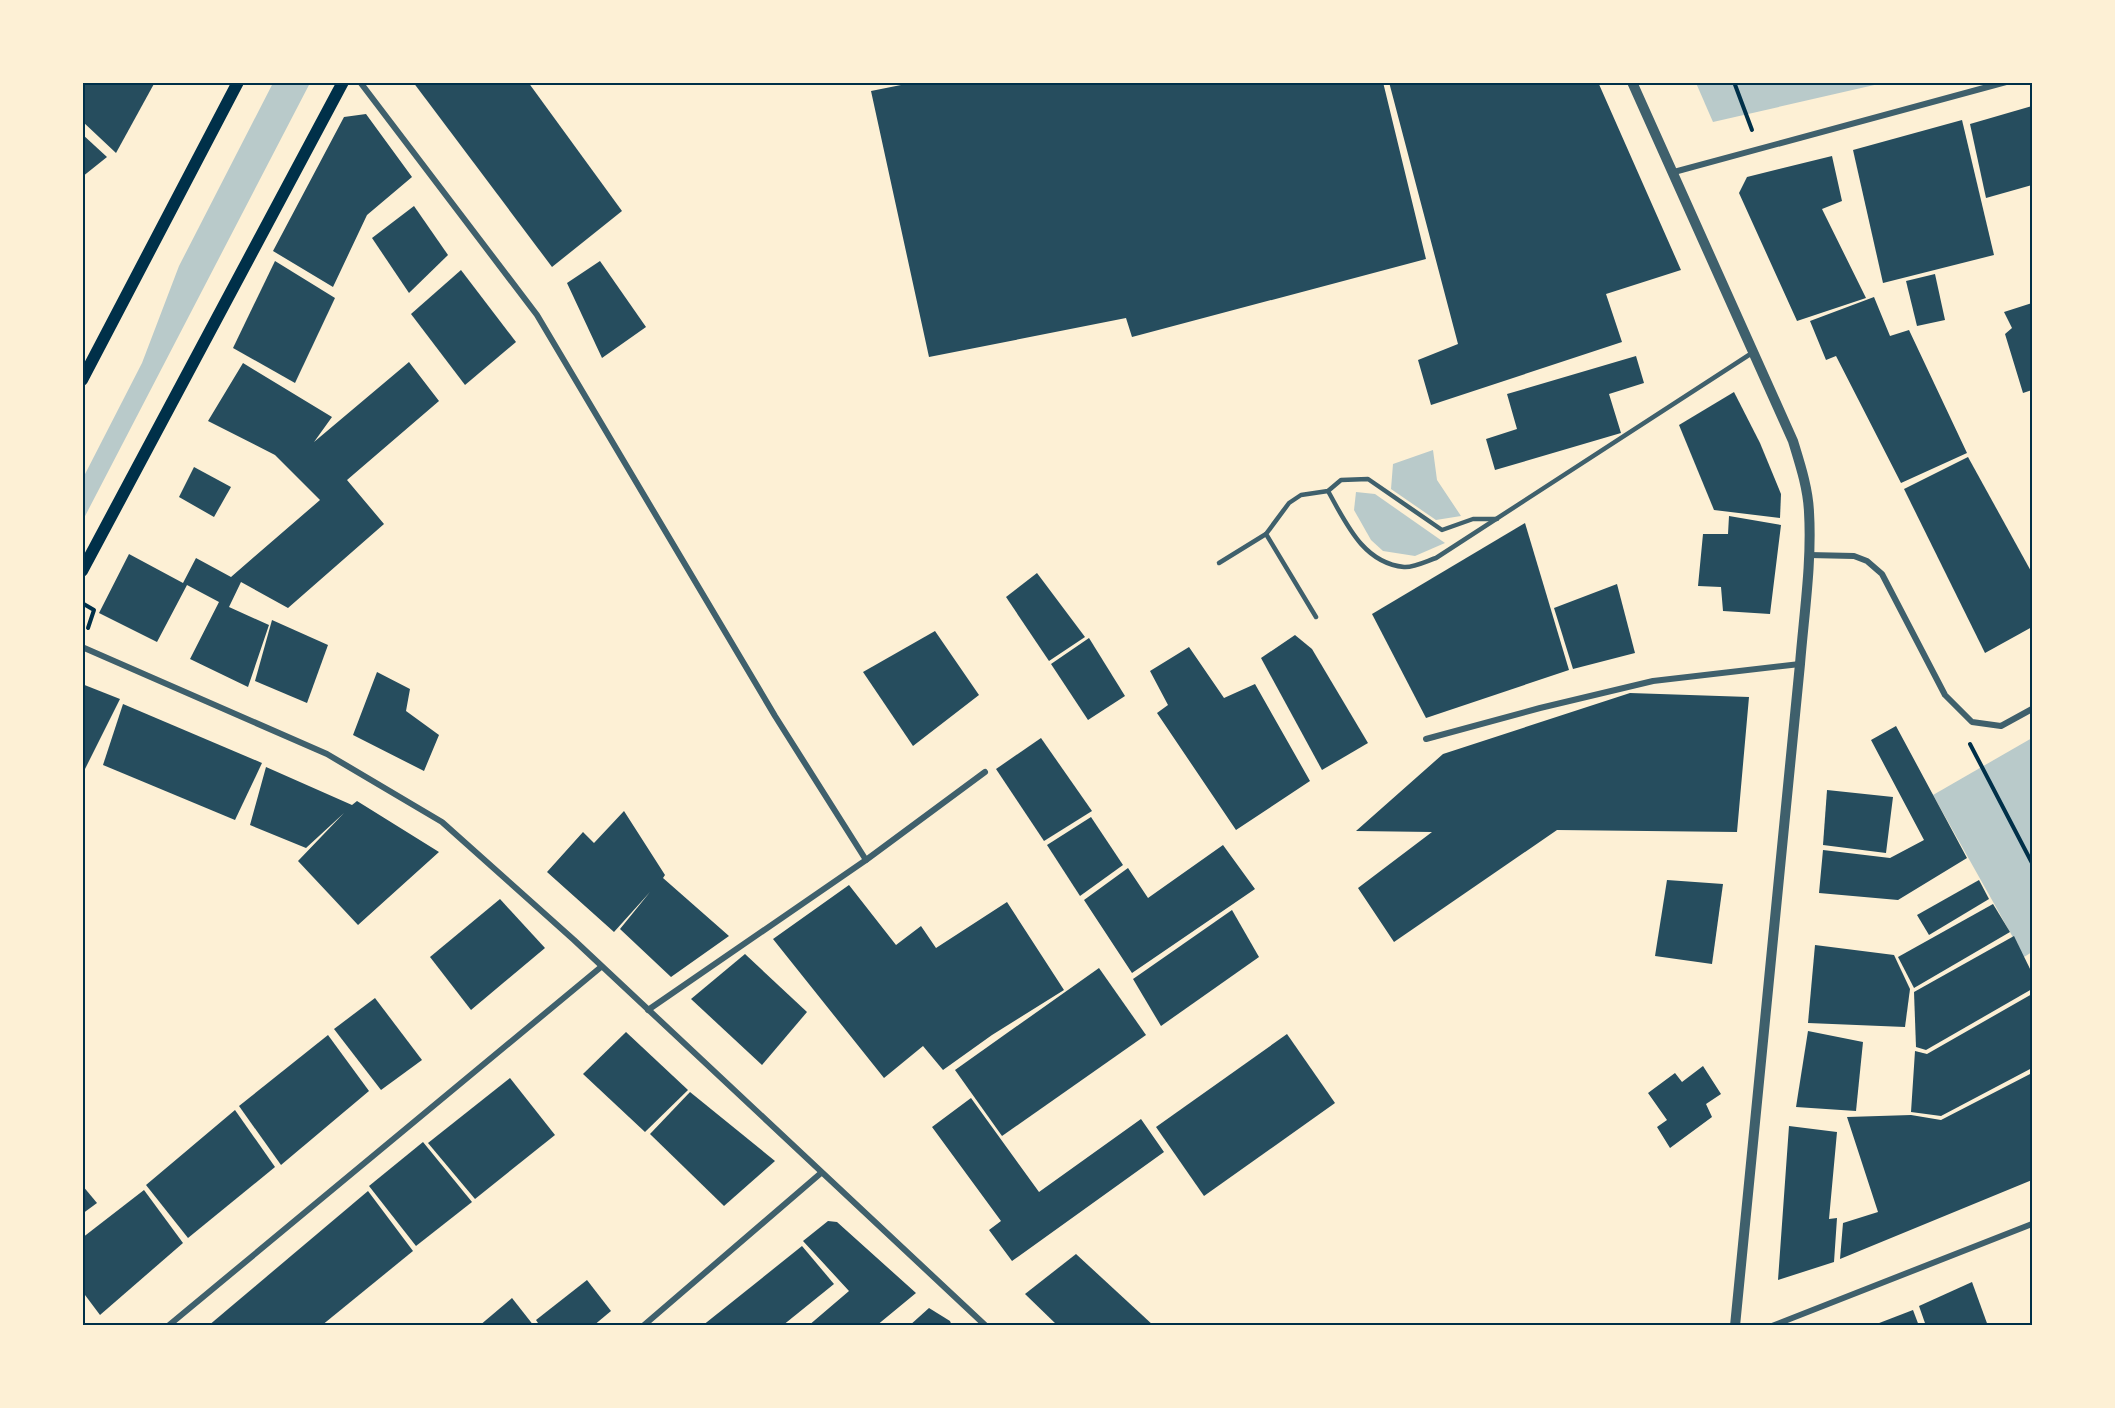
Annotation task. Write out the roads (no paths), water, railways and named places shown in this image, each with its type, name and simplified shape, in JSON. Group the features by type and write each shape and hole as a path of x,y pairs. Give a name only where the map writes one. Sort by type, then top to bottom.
{"main road":[{"path":"82,380 238,82"},
{"path":"82,571 343,82"}],"street":[{"path":"360,82 537,315 774,716 866,860"},
{"path":"1632,82 1793,441 1804,476 1809,512 1809,555 1800,664 1735,1326"},
{"path":"1674,172 2006,82"},
{"path":"1809,555 1854,556 1867,561 1882,574 1945,695 1972,722 2001,726 2032,709"},
{"path":"82,647 327,754 442,822 648,1010 986,1326"},
{"path":"1426,739 1540,708 1653,681 1800,664"},
{"path":"648,1010 866,860 985,772"},
{"path":"168,1326 601,967"},
{"path":"643,1326 821,1173"},
{"path":"1773,1326 2032,1224"}],"lane":[{"path":"1328,490 1350,530 1374,559 1406,567 1436,558 1754,352"},
{"path":"1219,563 1266,534 1289,503 1301,495 1328,490 1341,480 1368,479 1442,530 1473,519 1497,519"},
{"path":"1266,534 1316,617"}]}
